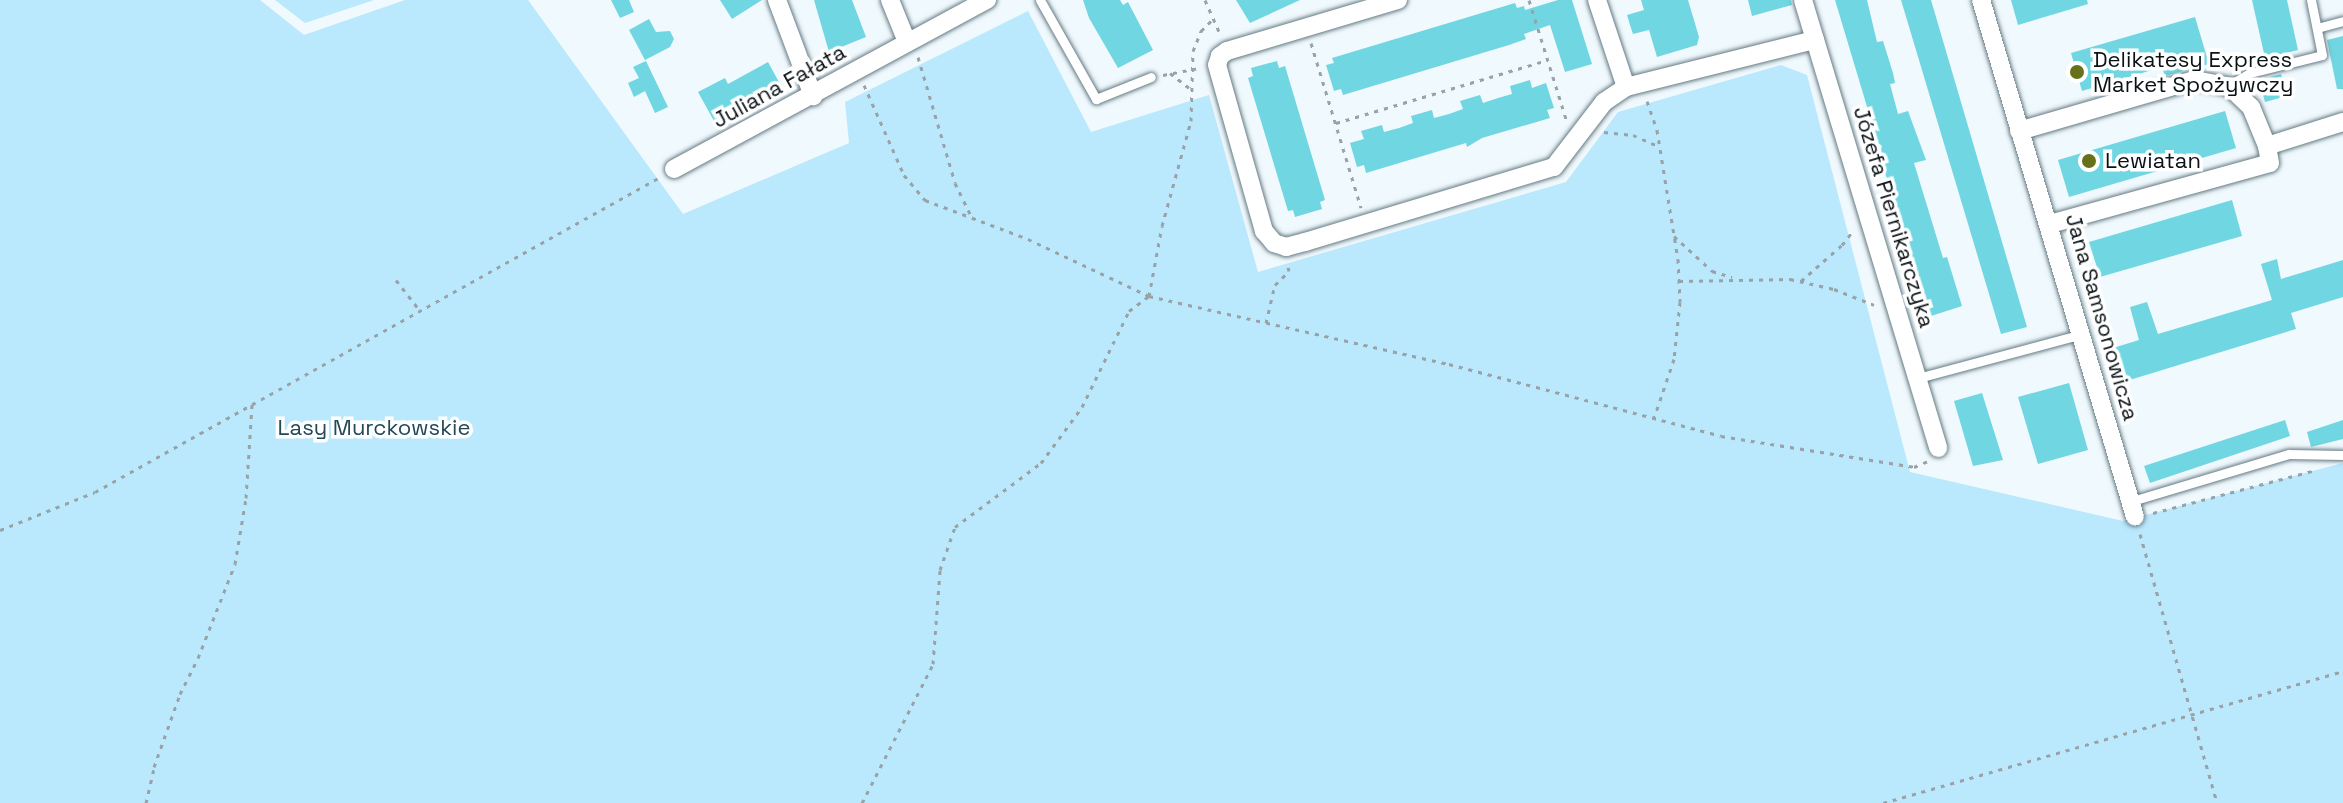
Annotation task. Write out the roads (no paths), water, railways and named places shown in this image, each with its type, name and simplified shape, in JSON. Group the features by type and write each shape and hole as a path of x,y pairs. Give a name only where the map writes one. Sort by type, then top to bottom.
{"street":[{"path":"777,0 813,96"},
{"path":"890,0 909,41"},
{"name":"Juliana Fałata","path":"674,169 987,0"},
{"path":"1398,0 1222,58 1264,231 1274,243 1286,247 1554,167 1604,102 1634,85 1815,40"},
{"path":"1597,0 1634,85"},
{"name":"Józefa Piernikarczyka","path":"1803,0 1938,448"},
{"name":"Jana Samsonowicza","path":"1981,0 2050,224 2079,335 2134,509"},
{"path":"2019,131 2195,80 2228,87 2251,107 2267,146 2270,163 2050,224"},
{"path":"2267,146 2343,122"}],"lane":[{"path":"1040,0 1096,99 1151,77"},
{"path":"2228,87 2250,73 2322,55 2311,0"},
{"path":"2317,28 2343,21"},
{"path":"1918,378 2079,335"},
{"path":"2134,509 2289,454 2343,455"}],"place":[{"name":"Delikatesy Express Market Spożywczy","path":"2077,72"},
{"name":"Lewiatan","path":"2089,161"}],"park label":[{"name":"Lasy Murckowskie","path":"374,428"}]}
